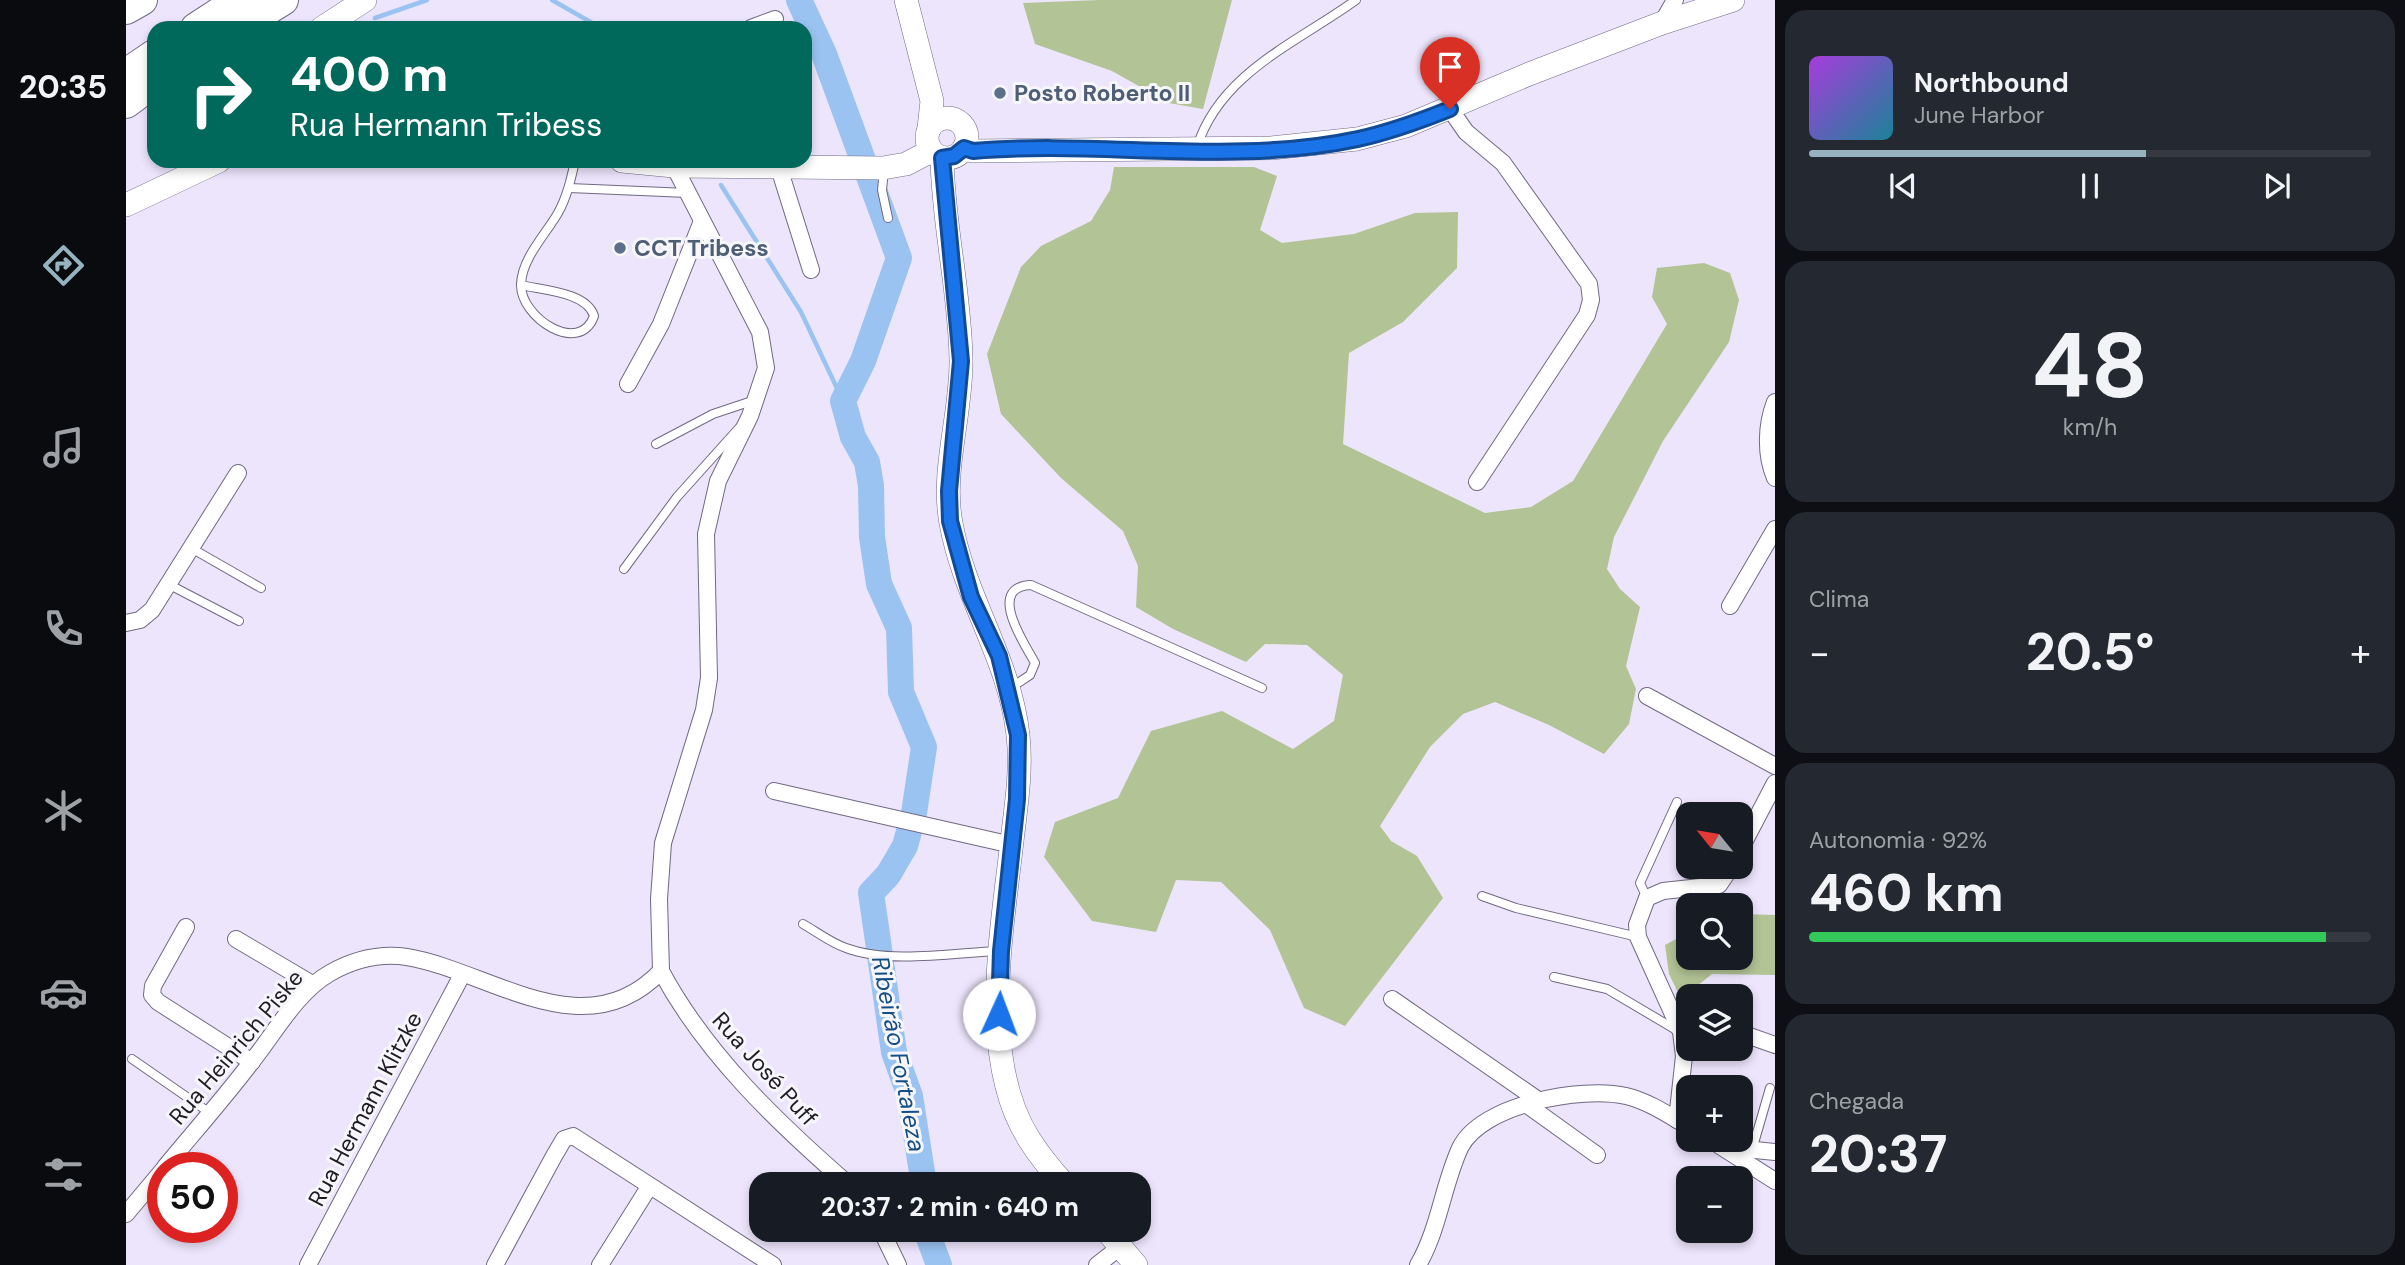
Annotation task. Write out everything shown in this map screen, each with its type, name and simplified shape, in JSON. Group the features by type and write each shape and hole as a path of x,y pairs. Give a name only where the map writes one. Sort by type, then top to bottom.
{"highway":[{"path":"126,9 142,0"},
{"path":"207,21 239,0"},
{"path":"248,21 283,0"},
{"path":"126,74 147,60"},
{"path":"126,103 147,87"}],"main road":[{"path":"333,21 365,0"},
{"path":"906,0 932,101 934,146 961,361 949,491 950,521 971,597 999,656 1018,735 1019,768 1001,951 998,1035 1011,1100 1028,1138 1055,1172"},
{"path":"779,168 883,168 906,164 934,146 940,120 989,150 1270,148 1357,139 1450,109 1529,74 1662,23 1733,0"},
{"path":"932,101 960,133"},
{"path":"934,146 954,156 960,133"},
{"path":"165,185 178,168"},
{"path":"126,205 203,168"},
{"path":"1116,1242 1136,1265"}],"street":[{"path":"1662,23 1675,0"},
{"path":"770,21 775,19"},
{"path":"1450,109 1466,132 1503,163 1589,284 1591,300 1587,315 1477,482"},
{"path":"660,971 659,899 663,843 704,710 709,678 706,534 718,481 750,416 766,368 765,349 760,332 675,168"},
{"path":"779,168 811,271"},
{"path":"628,384 660,324 702,221"},
{"path":"1775,402 1768,421 1768,439 1775,478"},
{"path":"126,623 140,620 152,610 238,473"},
{"path":"1730,606 1775,529"},
{"path":"1647,696 1775,766"},
{"path":"1754,823 1775,783"},
{"path":"774,791 1012,845"},
{"path":"1676,1022 1638,937 1637,925 1647,898 1663,891 1719,885 1723,879"},
{"path":"186,927 153,986 152,995 158,1002 252,1062"},
{"path":"236,939 312,984"},
{"name":"Rua Heinrich Piske","path":"178,1152 312,984 364,958 406,957 539,1002 604,1004 644,989 660,971"},
{"name":"Rua José Puff","path":"660,971 681,1009 778,1123 834,1172"},
{"name":"Rua Hermann Klitzke","path":"309,1265 463,975"},
{"path":"1392,999 1532,1102 1597,1155"},
{"path":"1753,1037 1775,1045"},
{"path":"1418,1265 1461,1147 1478,1126 1532,1102 1623,1095 1676,1121"},
{"path":"495,1265 564,1139 573,1136 773,1265"},
{"path":"1753,1150 1775,1152"},
{"path":"1729,1152 1775,1181"},
{"path":"600,1265 649,1187"},
{"name":"Rua Heinrich Piske","path":"126,1214 147,1189"},
{"path":"886,1242 895,1265"},
{"path":"1097,1265 1111,1242"}],"lane":[{"path":"1196,150 1210,117 1240,81 1273,54 1356,0"},
{"path":"521,285 555,292 586,304 594,316 590,327 580,333 569,333 547,326 533,315 521,285 524,272 559,212 573,168"},
{"path":"883,168 881,182 888,218"},
{"path":"569,188 688,193"},
{"path":"656,444 713,414 755,400"},
{"path":"624,569 677,497 750,416"},
{"path":"191,548 261,588"},
{"path":"168,584 239,621"},
{"path":"1009,689 1030,676 1035,663 1015,626 1008,601 1011,592 1021,585 1031,584 1262,688"},
{"path":"1647,898 1640,883 1676,804"},
{"path":"1482,896 1516,908 1638,937"},
{"path":"803,924 846,948 858,951 901,956 1001,951"},
{"path":"1553,977 1607,989 1676,1035"},
{"path":"132,1059 210,1113"},
{"path":"1753,1147 1770,1088"}],"green space":[{"path":"1232,0 1203,109 1169,103 1112,71 1035,44 1023,3"},
{"path":"1114,167 1254,167 1277,176 1260,230 1282,243 1354,234 1415,213 1458,212 1457,268 1403,322 1349,353 1343,444 1485,513 1531,507 1573,481 1667,324 1652,297 1657,268 1704,263 1730,273 1739,300 1729,342 1663,441 1614,537 1607,569 1620,589 1640,607 1626,666 1636,689 1629,724 1604,754 1549,725 1495,702 1463,714 1430,747 1380,826 1391,841 1417,856 1443,898 1345,1026 1304,1008 1270,930 1221,882 1176,880 1156,932 1092,921 1044,857 1055,822 1118,798 1151,731 1222,711 1293,749 1334,721 1343,675 1307,645 1265,644 1246,662 1173,629 1136,607 1138,566 1123,531 1061,478 1001,414 987,354 1021,267 1041,246 1091,221 1110,190"},
{"path":"1753,914 1775,915 1775,975 1712,974 1700,984 1676,984 1676,989 1669,974 1665,945 1676,939 1676,970 1753,970"}],"waterway":[{"name":"Ribeirão Fortaleza","path":"375,18 427,0"},
{"name":"Ribeirão Fortaleza","path":"552,0 589,21"},
{"name":"Ribeirão Fortaleza","path":"799,0 809,21"},
{"name":"Ribeirão Fortaleza","path":"812,28 899,258 863,361 843,401 853,437 867,462 871,486 872,537 879,584 899,628 901,692 924,747 914,813 905,846 888,875 871,893 894,1052 910,1096 922,1172"},
{"name":"Ribeirão Fortaleza","path":"721,185 801,312 843,401"},
{"name":"Ribeirão Fortaleza","path":"930,1242 939,1265"}],"place":[{"name":"Posto Roberto II","path":"1000,93"},
{"name":"CCT Tribess","path":"620,248"}],"route":[{"path":"999,1014 1001,951 1017,799 1018,735 999,656 971,597 950,521 949,491 959,409 961,361 942,158 954,156 964,148 973,151 1140,151 1312,145 1357,139 1406,126 1450,109"}]}
